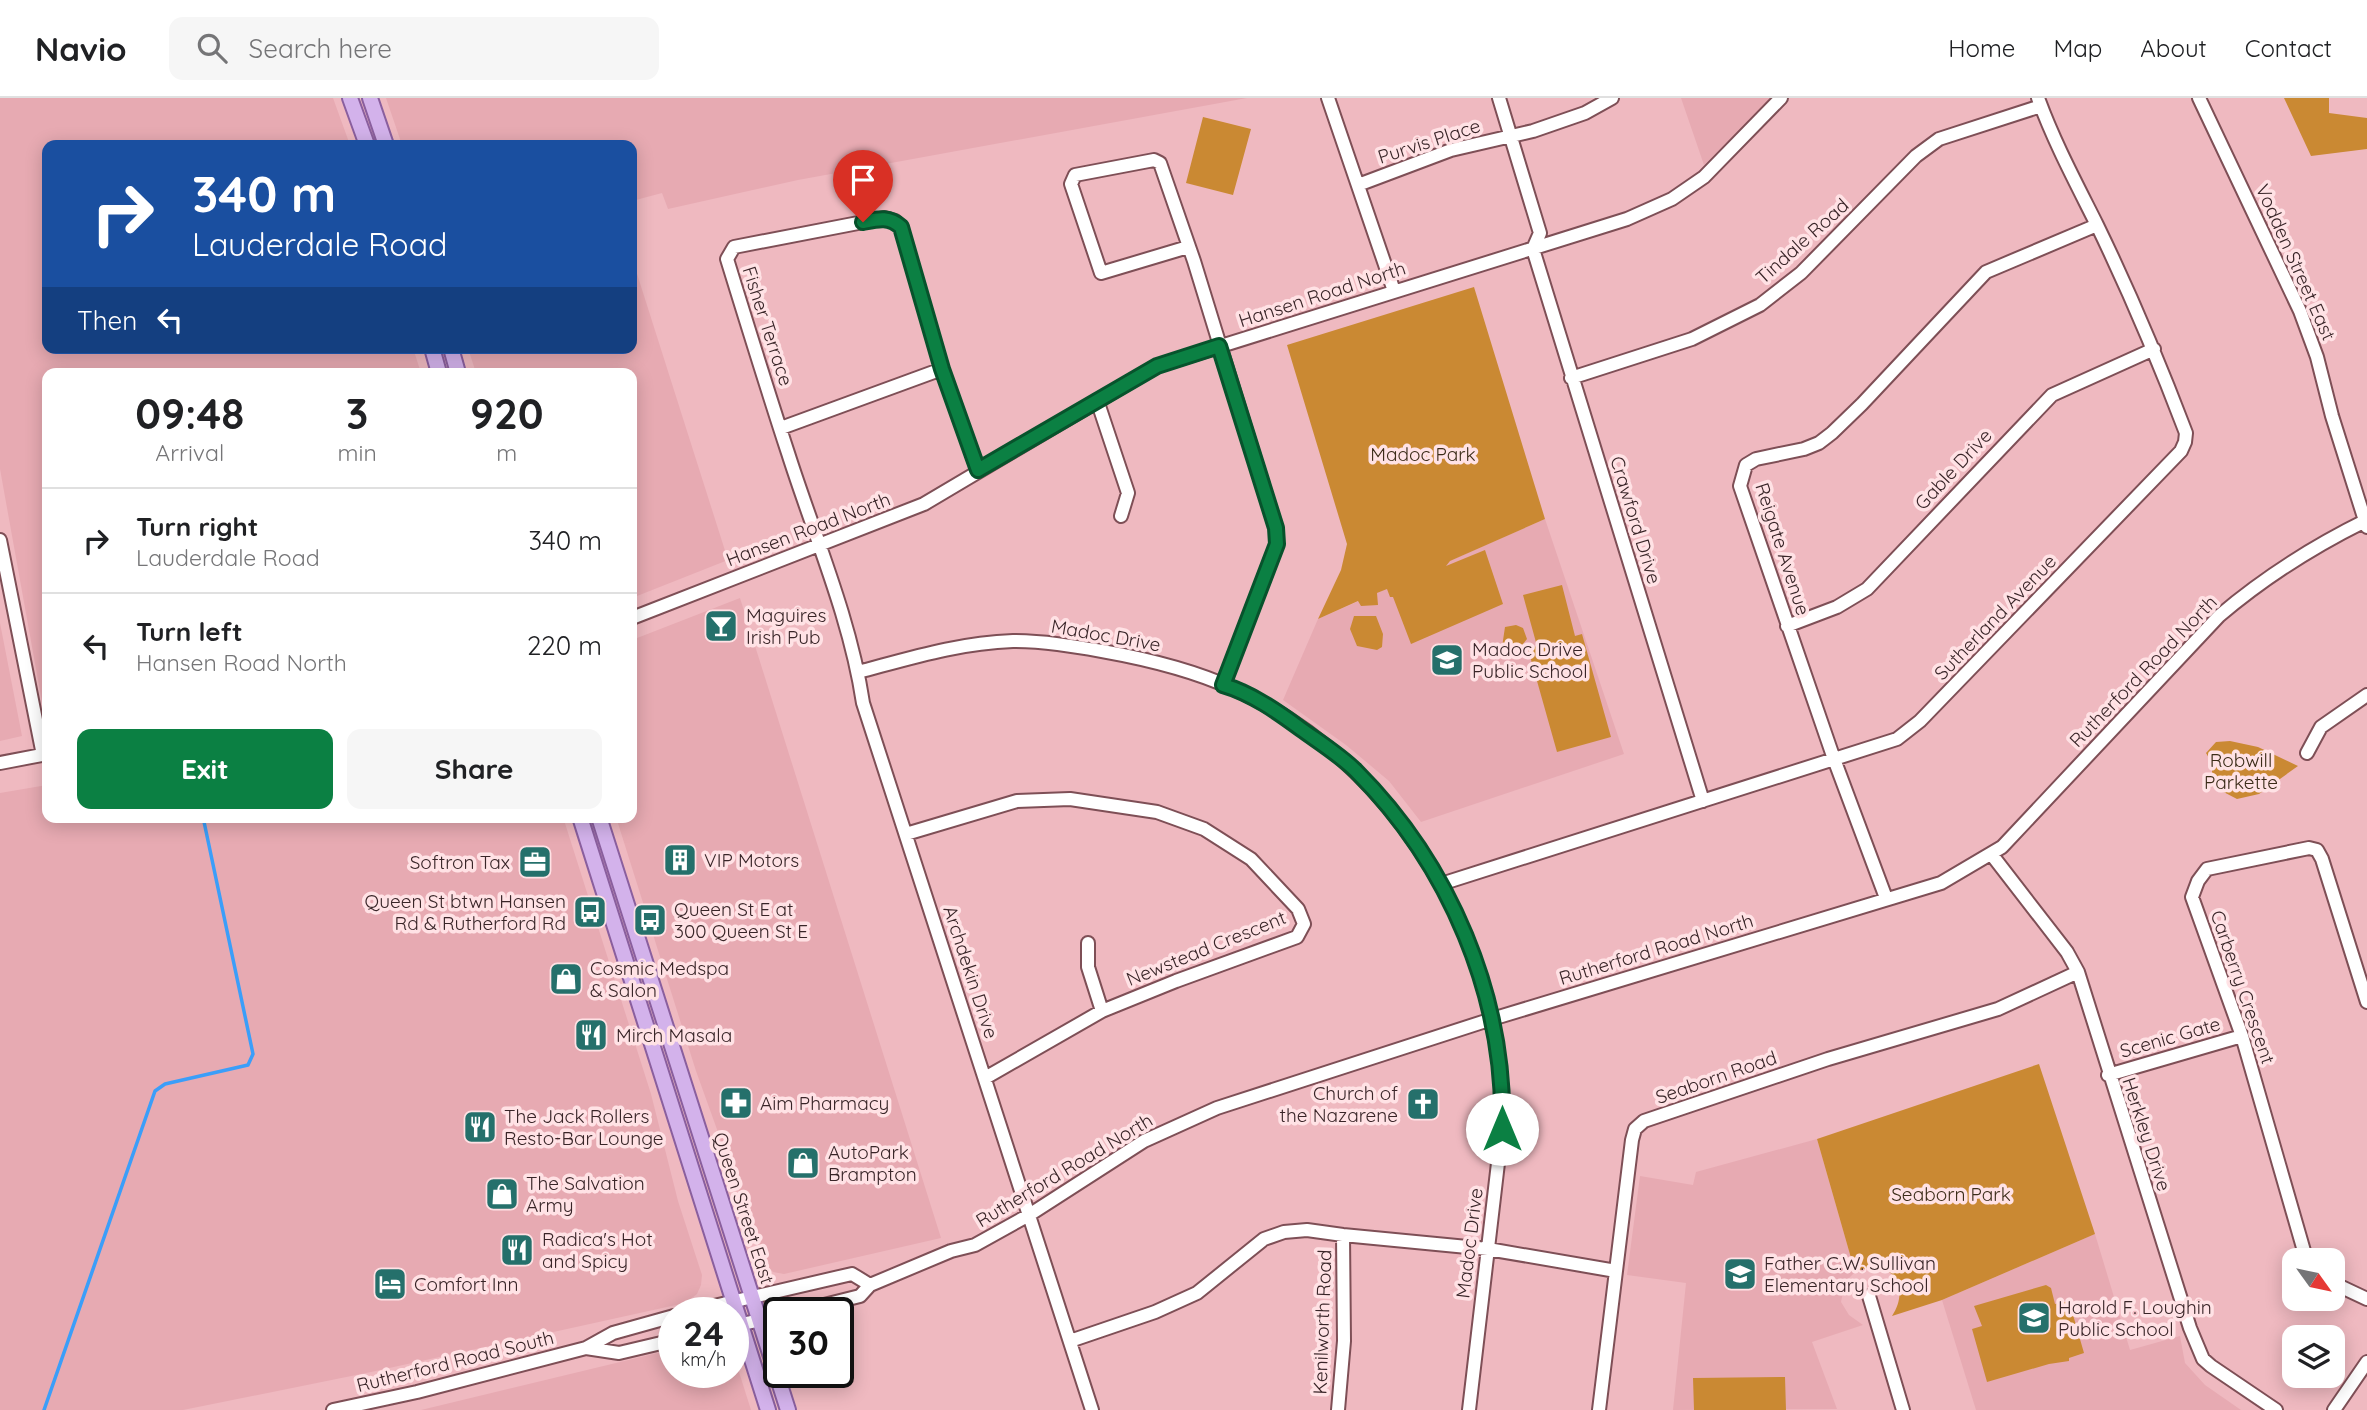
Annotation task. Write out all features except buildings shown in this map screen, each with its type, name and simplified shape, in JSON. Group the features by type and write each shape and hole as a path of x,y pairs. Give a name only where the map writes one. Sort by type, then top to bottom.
{"main road":[{"path":"350,98 365,140"},
{"path":"370,98 384,140"},
{"name":"Queen Street East","path":"582,823 731,1297"},
{"name":"Queen Street East","path":"601,823 788,1410"},
{"name":"Queen Street East","path":"749,1358 768,1410"}],"street":[{"name":"Purvis Place","path":"1328,98 1394,291"},
{"path":"1499,98 1540,233 1533,249"},
{"name":"Purvis Place","path":"1358,185 1451,150 1512,136 1585,113 1612,98"},
{"name":"Hansen Road North","path":"637,616 924,504 1157,366 1627,219 1672,199 1704,177 1781,98"},
{"name":"Vodden Street East","path":"2199,98 2300,311 2317,357 2332,416 2366,522"},
{"name":"Sutherland Avenue","path":"1441,884 1897,739 1920,721 2181,451 2186,433 2154,349 2050,131 2039,102"},
{"name":"Tindale Road","path":"1571,378 1692,339 1760,305 1801,273 1916,156 1939,139 2039,102"},
{"path":"1188,247 1101,273 1071,184 1072,179 1075,175 1154,160 1160,163 1188,247 1276,528 1277,544 1223,685"},
{"name":"Fisher Terrace","path":"820,545 727,259 734,247 884,218 895,221 901,227 942,369 978,470"},
{"name":"Reigate Avenue","path":"1886,898 1834,759 1740,486 1746,465 1766,456 1819,443 1863,404 1986,272 2097,225"},
{"name":"Crawford Drive","path":"1533,249 1703,801"},
{"name":"Gable Drive","path":"1787,626 1837,607 1867,589 2052,395 2154,349"},
{"path":"780,428 942,369"},
{"path":"1097,400 1128,493 1121,516"},
{"name":"Rutherford Road North","path":"854,1298 860,1296 870,1285 951,1251 975,1245 1029,1215 1144,1141 1217,1108 1492,1019 1941,883 2002,848 2219,617 2259,582 2366,522"},
{"path":"0,540 42,740"},
{"name":"Archdekin Drive","path":"820,545 858,672 863,703 1092,1410"},
{"name":"Madoc Drive","path":"858,672 958,645 1015,641 1063,645 1149,659 1233,688 1278,713 1355,770 1412,838 1441,884 1468,939 1492,1019 1502,1101 1500,1141 1469,1410"},
{"path":"2307,753 2321,727 2367,695"},
{"path":"0,764 42,755"},
{"name":"Newstead Crescent","path":"906,834 1017,801 1070,799 1144,810 1204,829 1251,859 1298,909 1304,924 1297,937 1101,1011 985,1078"},
{"name":"Carberry Crescent","path":"2303,1248 2242,1037 2192,897 2198,881 2207,870 2309,848 2317,850 2367,1003"},
{"name":"Herkley Drive","path":"1992,855 2067,952 2078,972 2108,1075 2190,1328 2203,1359 2225,1377 2276,1410"},
{"path":"1088,943 1088,967 1101,1011"},
{"name":"Seaborn Road","path":"1598,1410 1635,1129 1644,1121 1828,1059 1998,1009 2078,972"},
{"name":"Scenic Gate","path":"2108,1075 2242,1037"},
{"path":"1070,1341 1156,1312 1197,1293 1264,1239 1284,1232 1307,1230 1488,1249 1616,1271"},
{"name":"Kenilworth Road","path":"1338,1410 1344,1341 1343,1235"},
{"path":"749,1298 852,1274 870,1285"},
{"path":"2345,1289 2367,1299"},
{"path":"1869,1296 1903,1410"},
{"name":"Rutherford Road South","path":"333,1410 418,1392 586,1348 613,1333 658,1320"},
{"path":"749,1323 763,1320"},
{"name":"Rutherford Road South","path":"586,1348 619,1353 658,1344"},
{"path":"2334,1410 2367,1362"}],"shaded area":[{"path":"0,98 333,98 348,140 42,140 42,354 415,354 419,368 42,368 42,702 0,469"},
{"path":"386,98 1247,98 798,180 668,209 662,193 637,200 637,140 400,140"},
{"path":"1681,98 1772,98 1704,165"},
{"path":"637,274 728,560 637,596 637,368 474,368 470,354 637,354"},
{"name":"Madoc Drive Public School","path":"1545,519 1624,754 1421,822 1389,781 1346,745 1283,700 1318,619"},
{"path":"740,598 941,1238 784,1274 773,1272 765,1263 696,1071 618,823 637,823 637,638"},
{"path":"0,623 22,736 0,741"},
{"path":"42,786 42,823 565,823 651,1094 678,1201 702,1275 697,1294 693,1297 658,1297 658,1309 183,1410 0,1410 0,793"},
{"name":"Father C.W. Sullivan Elementary School","path":"1817,1139 1855,1272 1845,1282 1841,1302 1849,1315 1863,1325 1812,1342 1837,1409 1673,1410 1686,1283 1627,1275 1640,1176 1693,1185 1696,1172"},
{"name":"Harold F. Loughin Public School","path":"2095,1234 2130,1350 2180,1336 2185,1363 2205,1385 2241,1410 1976,1410 1942,1300"},
{"path":"658,1353 658,1388 744,1388 751,1410 421,1410"}],"green space":[{"path":"2284,98 2329,98 2329,113 2367,118 2367,149 2311,156"},
{"path":"1203,117 1251,129 1233,195 1186,183"},
{"name":"Madoc Park","path":"1474,287 1545,519 1450,561 1446,566 1485,550 1503,604 1411,644 1393,597 1390,597 1387,589 1377,593 1378,605 1361,606 1358,601 1318,619 1341,570 1347,544 1287,345"},
{"path":"1562,585 1575,636 1582,634 1611,737 1557,752 1528,649 1537,646 1523,595"},
{"path":"1354,616 1376,616 1383,634 1382,647 1377,650 1357,646 1350,629"},
{"path":"1516,625 1523,628 1527,639 1519,649 1505,653 1502,647 1505,627"},
{"name":"Robwill Parkette","path":"2230,741 2258,747 2298,766 2259,794 2237,799 2212,786 2212,763 2206,753 2216,742"},
{"name":"Seaborn Park","path":"2039,1064 2095,1234 1942,1300 1892,1316 1898,1305 1898,1284 1894,1276 1878,1267 1855,1272 1817,1139"},
{"path":"2046,1285 2051,1288 2055,1304 2069,1301 2084,1353 2069,1358 2069,1361 1987,1382 1972,1329 1982,1326 1974,1306"},
{"path":"1785,1377 1786,1410 1694,1410 1693,1378"}],"waterway":[{"path":"44,1410 155,1091 165,1084 248,1065 253,1054 204,823"}],"place":[{"name":"Maguires Irish Pub","path":"721,626"},
{"name":"Madoc Drive Public School","path":"1447,660"},
{"name":"VIP Motors","path":"680,860"},
{"name":"Softron Tax","path":"535,862"},
{"name":"Queen St btwn Hansen Rd & Rutherford Rd","path":"590,912"},
{"name":"Queen St E at 300 Queen St E","path":"650,920"},
{"name":"Cosmic Medspa & Salon","path":"566,979"},
{"name":"Mirch Masala","path":"591,1035"},
{"name":"Aim Pharmacy","path":"736,1103"},
{"name":"Church of the Nazarene","path":"1423,1104"},
{"name":"The Jack Rollers Resto-Bar Lounge","path":"480,1127"},
{"name":"AutoPark Brampton","path":"803,1163"},
{"name":"The Salvation Army","path":"502,1194"},
{"name":"Radica's Hot and Spicy","path":"517,1250"},
{"name":"Father C.W. Sullivan Elementary School","path":"1740,1274"},
{"name":"Comfort Inn","path":"390,1284"},
{"name":"Harold F. Loughin Public School","path":"2034,1318"}],"route":[{"path":"863,222 884,218 895,221 901,227 942,369 978,470 1157,366 1219,346 1276,528 1277,544 1223,685 1278,713 1355,770 1412,838 1437,876 1468,939 1492,1019 1500,1073 1502,1129"}]}
